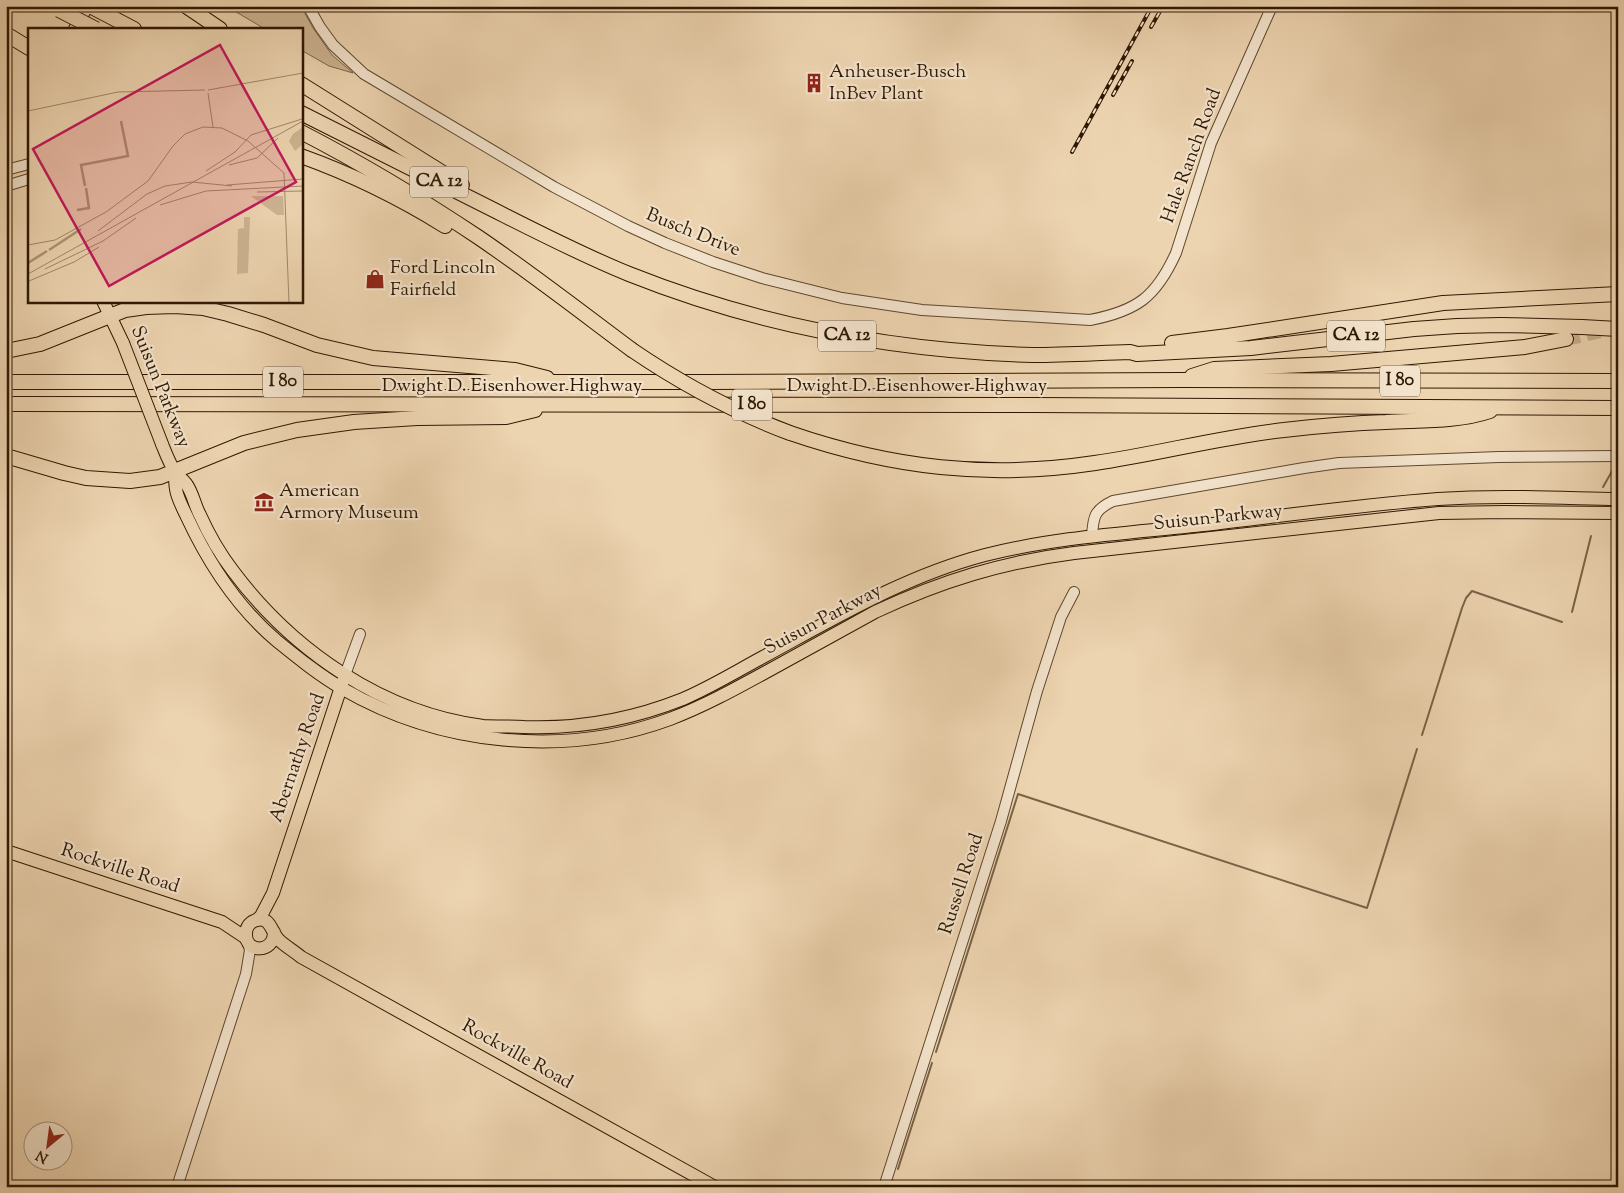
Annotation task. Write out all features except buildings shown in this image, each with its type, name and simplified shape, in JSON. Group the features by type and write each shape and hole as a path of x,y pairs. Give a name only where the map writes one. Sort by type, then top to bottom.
{"highway":[{"path":"88,6 132,28"},
{"path":"186,6 219,28"},
{"path":"55,8 94,28"},
{"path":"6,34 28,47"},
{"path":"302,85 427,164 577,252"},
{"name":"CA 12","path":"302,114 577,252 631,275 715,304 772,320 897,344 975,352 1034,355 1130,352 1137,354 1251,348 1414,329 1457,326 1501,325 1618,329"},
{"name":"CA 12","path":"302,133 430,205 479,238 669,375 708,397 748,416 790,433 839,449 925,466 995,471 1032,470 1094,464 1282,430 1379,422 1454,419 1474,416 1498,408"},
{"path":"302,156 340,171 406,203 556,294"},
{"path":"1130,352 1136,346 1228,336 1443,303 1618,294"},
{"path":"6,351 40,344 125,310 175,306 203,308 228,314 317,345 344,352 382,359 515,370 538,375 560,383"},
{"path":"1182,380 1214,369 1332,364 1525,346 1566,339"},
{"name":"Dwight D. Eisenhower Highway","path":"6,382 1618,381"},
{"name":"Dwight D. Eisenhower Highway","path":"6,404 1446,406 1618,408"},
{"path":"6,456 86,478 130,481 160,477 244,443 270,435 307,428 372,421 506,417 559,405"}],"main road":[{"path":"77,28 88,6"},
{"name":"Suisun Parkway","path":"104,302 123,343 162,444 175,472 187,485 187,500 208,558 256,622 305,663 342,688 389,712 410,720 484,738 530,741 584,739 646,726 693,709 725,694 875,612 901,600 958,578 1016,563 1074,553 1431,514 1478,512 1618,513"},
{"name":"Suisun Parkway","path":"192,514 248,590 293,636 364,687 394,701 438,716 470,724 538,728 606,722 649,711 687,697 869,600 924,575 961,562 1012,549 1092,537 1438,499 1618,499"},
{"name":"Abernathy Road","path":"254,921 261,916 273,893 345,675"},
{"name":"Rockville Road","path":"6,851 222,922 244,924 254,921"},
{"name":"Abernathy Road","path":"272,928 269,918 273,893"},
{"path":"262,920 272,928 273,941 265,947 255,948 247,940 246,929 254,921 262,920"},
{"name":"Rockville Road","path":"222,922 247,940"},
{"name":"Rockville Road","path":"272,928 278,939 301,957 715,1187"},
{"name":"Rockville Road","path":"265,947 273,947 301,957"}],"street":[{"name":"Busch Drive","path":"308,6 333,45 364,74 385,88 594,209 628,226 713,262 793,286 842,298 922,310 1090,320 1112,316 1132,308"},
{"name":"Hale Ranch Road","path":"1132,308 1159,285 1176,253 1212,143 1272,6"},
{"path":"6,170 28,164"},
{"path":"6,186 28,179"},
{"path":"1092,537 1093,521 1098,511 1113,501 1304,468 1339,463 1499,457 1618,456"},
{"name":"Russell Road","path":"884,1187 1001,821 1061,616 1074,592"},
{"name":"Abernathy Road","path":"345,675 360,634"},
{"path":"177,1187 246,974 250,950 247,940"},
{"path":"246,974 258,953 265,947"}],"shaded area":[{"path":"226,6 301,6 313,28 332,55 353,73 329,66 302,51 302,28 263,28"}],"waterway":[{"path":"1603,487 1615,466 1618,466"},
{"path":"1572,612 1591,536"},
{"path":"1422,735 1462,608 1466,598 1472,591 1562,622"},
{"path":"936,1052 1018,794 1367,908 1417,749"},
{"path":"898,1169 932,1063"}],"tunnel":[{"path":"1566,339 1605,330"}],"railway":[{"path":"1072,152 1152,6"},
{"path":"1151,27 1163,6"},
{"path":"1113,95 1132,61"}],"place":[{"name":"Anheuser-Busch InBev Plant","path":"814,83"},
{"name":"Ford Lincoln Fairfield","path":"375,279"},
{"name":"American Armory Museum","path":"264,502"}]}
